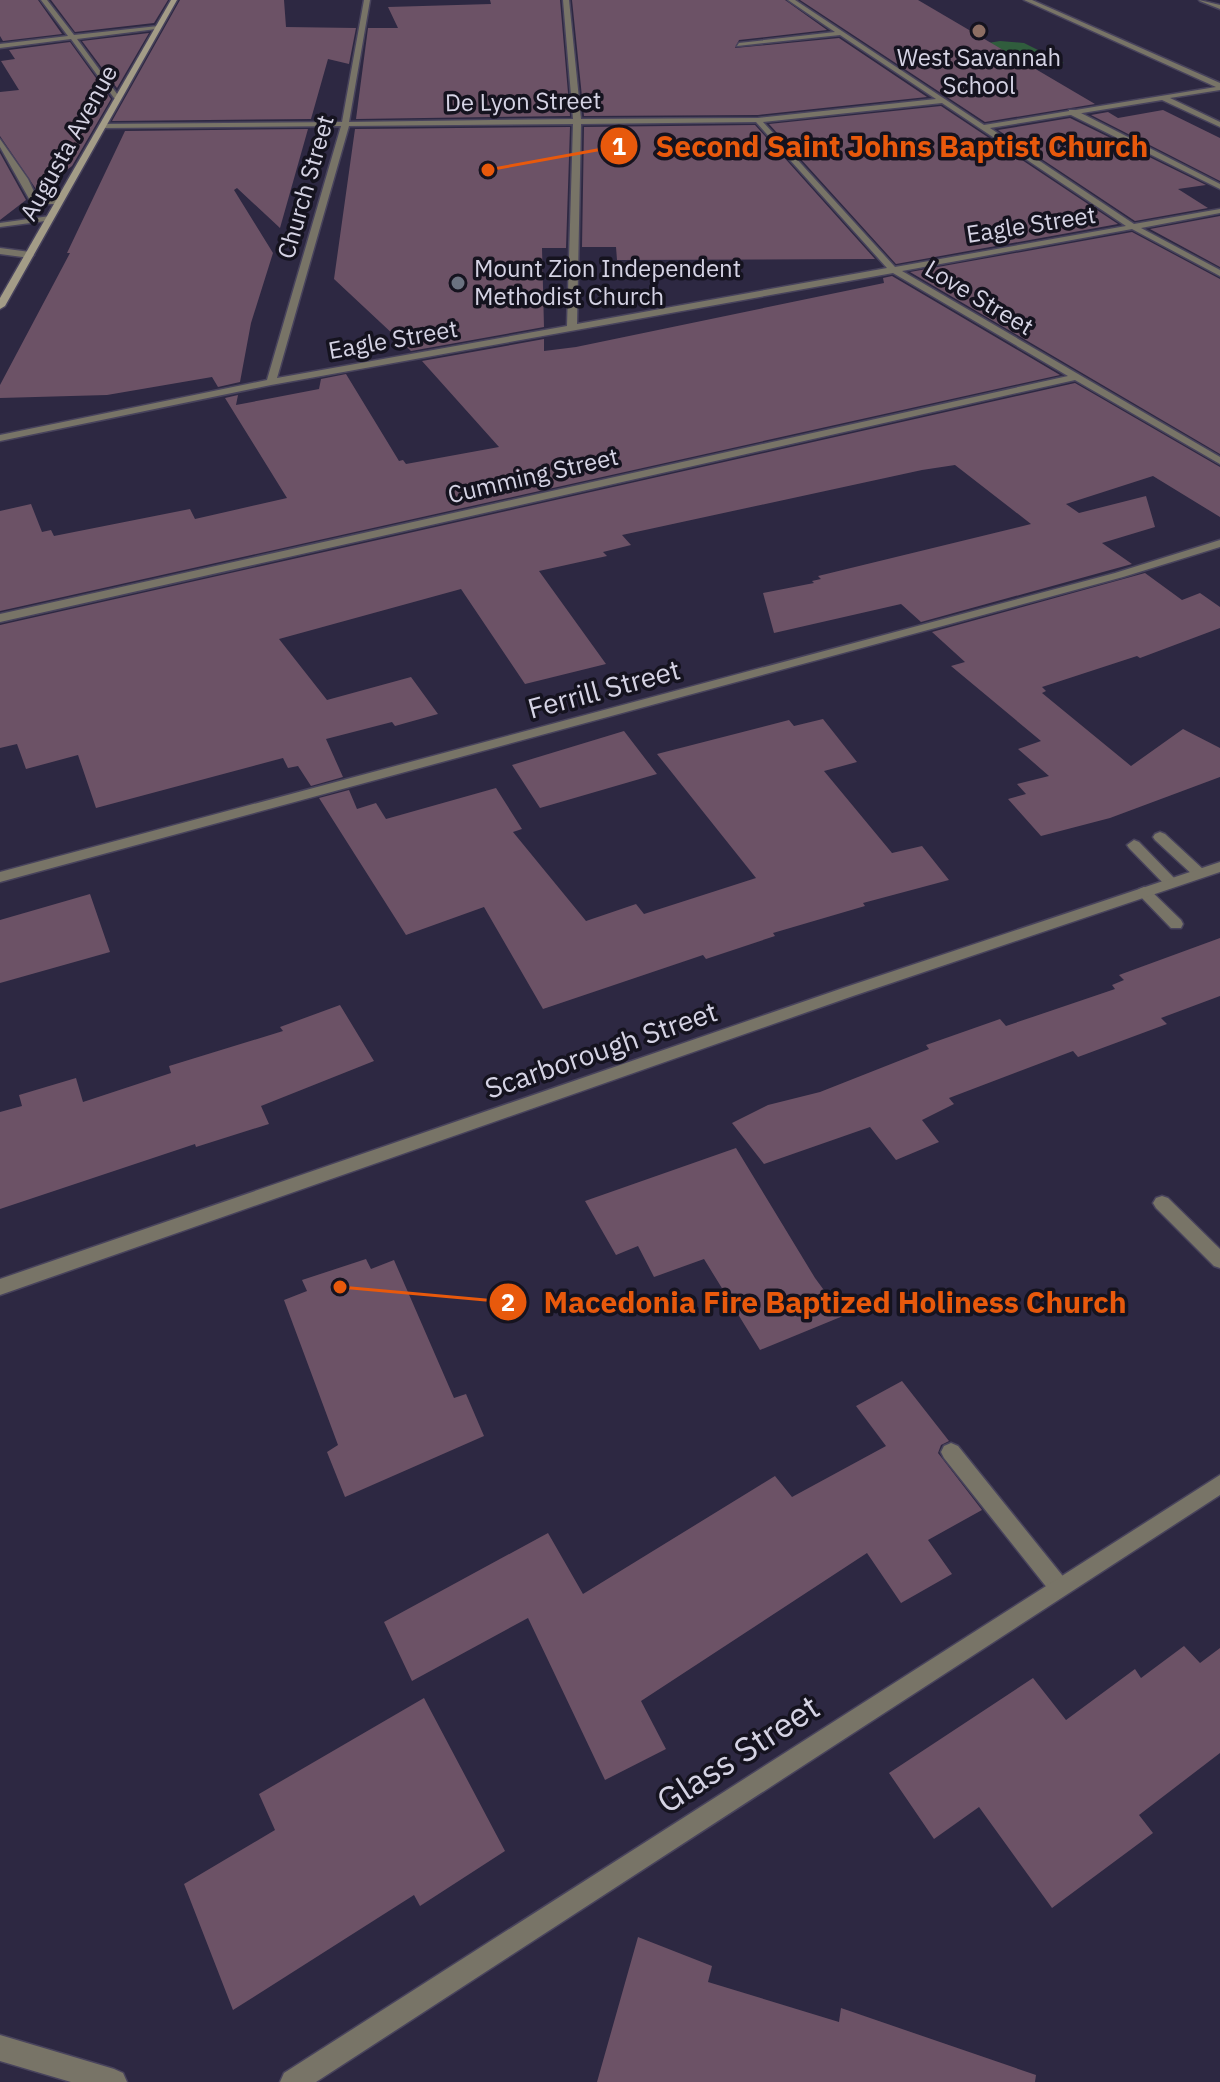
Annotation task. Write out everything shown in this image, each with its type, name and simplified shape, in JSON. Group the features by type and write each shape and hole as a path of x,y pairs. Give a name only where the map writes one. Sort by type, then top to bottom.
{"main road":[{"name":"Augusta Avenue","path":"0,306 174,0"}],"street":[{"path":"44,0 117,96"},
{"name":"Church Street","path":"271,382 345,126 367,0"},
{"path":"566,0 577,120 572,329"},
{"path":"791,0 1135,228 1220,273"},
{"path":"1027,0 1220,87"},
{"path":"1202,0 1220,7"},
{"path":"0,46 156,27"},
{"path":"739,45 841,33"},
{"path":"984,127 1220,87"},
{"path":"1162,97 1220,125"},
{"name":"De Lyon Street","path":"103,126 758,120 942,101"},
{"path":"1072,112 1220,187"},
{"name":"Love Street","path":"758,120 891,268 1220,461"},
{"path":"0,141 35,202 59,202"},
{"name":"Eagle Street","path":"0,438 271,382 1220,211"},
{"path":"0,225 50,218"},
{"path":"0,251 30,255"},
{"name":"Cumming Street","path":"0,618 1075,377"},
{"name":"Ferrill Street","path":"0,877 1104,579 1220,543"},
{"path":"1160,837 1199,873"},
{"path":"1134,845 1171,883"},
{"name":"Scarborough Street","path":"0,1287 1220,867"},
{"path":"1144,892 1176,924"},
{"path":"1162,1203 1220,1261"},
{"path":"951,1452 1059,1587"},
{"name":"Glass Street","path":"293,2082 1220,1484"},
{"path":"0,2048 114,2082"}],"green space":[{"path":"1000,41 1024,43 1064,63 1024,68 982,44"}],"building":[{"path":"0,0 38,0 62,34 3,41 0,36"},
{"path":"51,0 168,0 154,23 75,32"},
{"path":"180,0 284,0 286,27 356,28 349,64 328,59 311,119 112,121"},
{"path":"490,0 560,0 570,116 356,119 368,28 398,28 388,7 491,4"},
{"path":"572,0 785,0 827,30 739,40 735,48 839,38 927,97 758,115 584,116"},
{"path":"800,0 918,0 1095,104 985,122"},
{"path":"149,33 117,88 82,41"},
{"path":"70,42 111,99 72,166 38,192 0,136 0,92 19,90 1,61 15,59 9,50"},
{"path":"941,106 1118,224 896,264 769,124"},
{"path":"1163,110 1220,138 1220,181 1091,115 1108,112 1118,118"},
{"path":"1070,118 1206,185 1178,189 1208,208 1135,221 998,130"},
{"path":"755,125 875,259 617,260 616,247 582,247 584,127"},
{"path":"570,127 566,248 542,248 544,327 411,351 334,279 355,129"},
{"path":"308,129 280,228 237,188 234,190 273,253 251,323 240,382 218,387 212,377 107,395 0,398 0,385 70,253 67,253 125,131"},
{"path":"0,153 26,200 0,220"},
{"path":"1220,216 1220,267 1150,229"},
{"path":"1132,232 1220,279 1220,454 910,272"},
{"path":"892,276 1060,375 0,611 0,511 31,504 42,532 51,530 54,536 190,509 195,519 287,498 225,398 238,395 236,405 319,389 321,379 346,374 399,461 403,460 406,464 499,447 422,361 544,339 544,351 576,347 884,283 883,278"},
{"path":"1075,383 1220,467 1220,517 1153,476 1066,504 1079,513 1146,496 1155,527 1102,543 1132,564 921,622 901,604 774,633 763,593 814,583 812,581 821,579 818,576 1031,524 955,465 922,470 622,535 631,545 603,552 607,556 539,571 606,664 525,684 461,589 279,639 327,700 411,677 438,714 326,739 343,777 311,786 298,766 288,768 283,758 96,808 78,755 26,769 17,744 0,748 0,625"},
{"path":"1145,573 1182,600 1200,593 1220,607 1220,628 1140,658 1137,656 1042,687 1046,691 1042,693 1131,766 1183,729 1220,748 1220,777 1110,818 1041,836 1008,799 1026,794 1017,784 1049,776 1018,749 1041,741 951,666 965,662 932,632"},
{"path":"823,719 857,762 824,771 892,853 922,846 949,880 863,903 865,906 773,933 775,936 706,959 703,955 543,1009 484,907 406,935 319,798 349,790 357,809 376,803 386,819 496,788 522,829 513,832 586,921 636,904 644,914 756,878 657,754 789,720 794,726"},
{"path":"624,731 657,774 540,808 512,765"},
{"path":"90,894 110,952 0,983 0,920"},
{"path":"1220,938 1220,996 1161,1018 1167,1024 1078,1057 1073,1051 949,1098 954,1104 922,1120 939,1142 896,1160 870,1127 764,1164 732,1123 768,1105 820,1092 929,1049 926,1045 1000,1019 1006,1026 1115,989 1112,985 1124,980 1119,975"},
{"path":"340,1005 374,1061 261,1106 269,1124 196,1147 195,1144 0,1209 0,1112 22,1106 19,1095 76,1078 83,1102 171,1073 169,1066 283,1031 280,1027"},
{"path":"736,1148 815,1278 843,1316 760,1350 704,1259 654,1277 638,1246 616,1255 585,1201"},
{"path":"366,1259 371,1269 394,1260 454,1398 466,1394 484,1436 345,1497 327,1452 338,1445 284,1300 307,1291 302,1280"},
{"path":"902,1381 949,1441 941,1445 938,1453 982,1510 928,1540 952,1574 901,1603 867,1553 641,1701 666,1749 605,1780 528,1618 412,1681 384,1622 548,1533 583,1594 775,1476 792,1497 886,1446 856,1406"},
{"path":"1184,1646 1200,1663 1220,1648 1220,1753 1139,1815 1153,1833 1052,1908 979,1807 934,1839 889,1773 1033,1678 1066,1720 1135,1669 1141,1678"},
{"path":"424,1698 505,1851 420,1906 414,1895 233,2010 184,1884 275,1830 259,1794"},
{"path":"638,1937 712,1966 708,1982 839,2022 841,2008 1036,2075 1035,2082 597,2082"}],"place":[{"name":"West Savannah School","path":"979,31"},
{"name":"Second Saint Johns Baptist Church","path":"488,170"},
{"name":"Mount Zion Independent Methodist Church","path":"458,283"},
{"name":"Macedonia Fire Baptized Holiness Church","path":"340,1287"}]}
